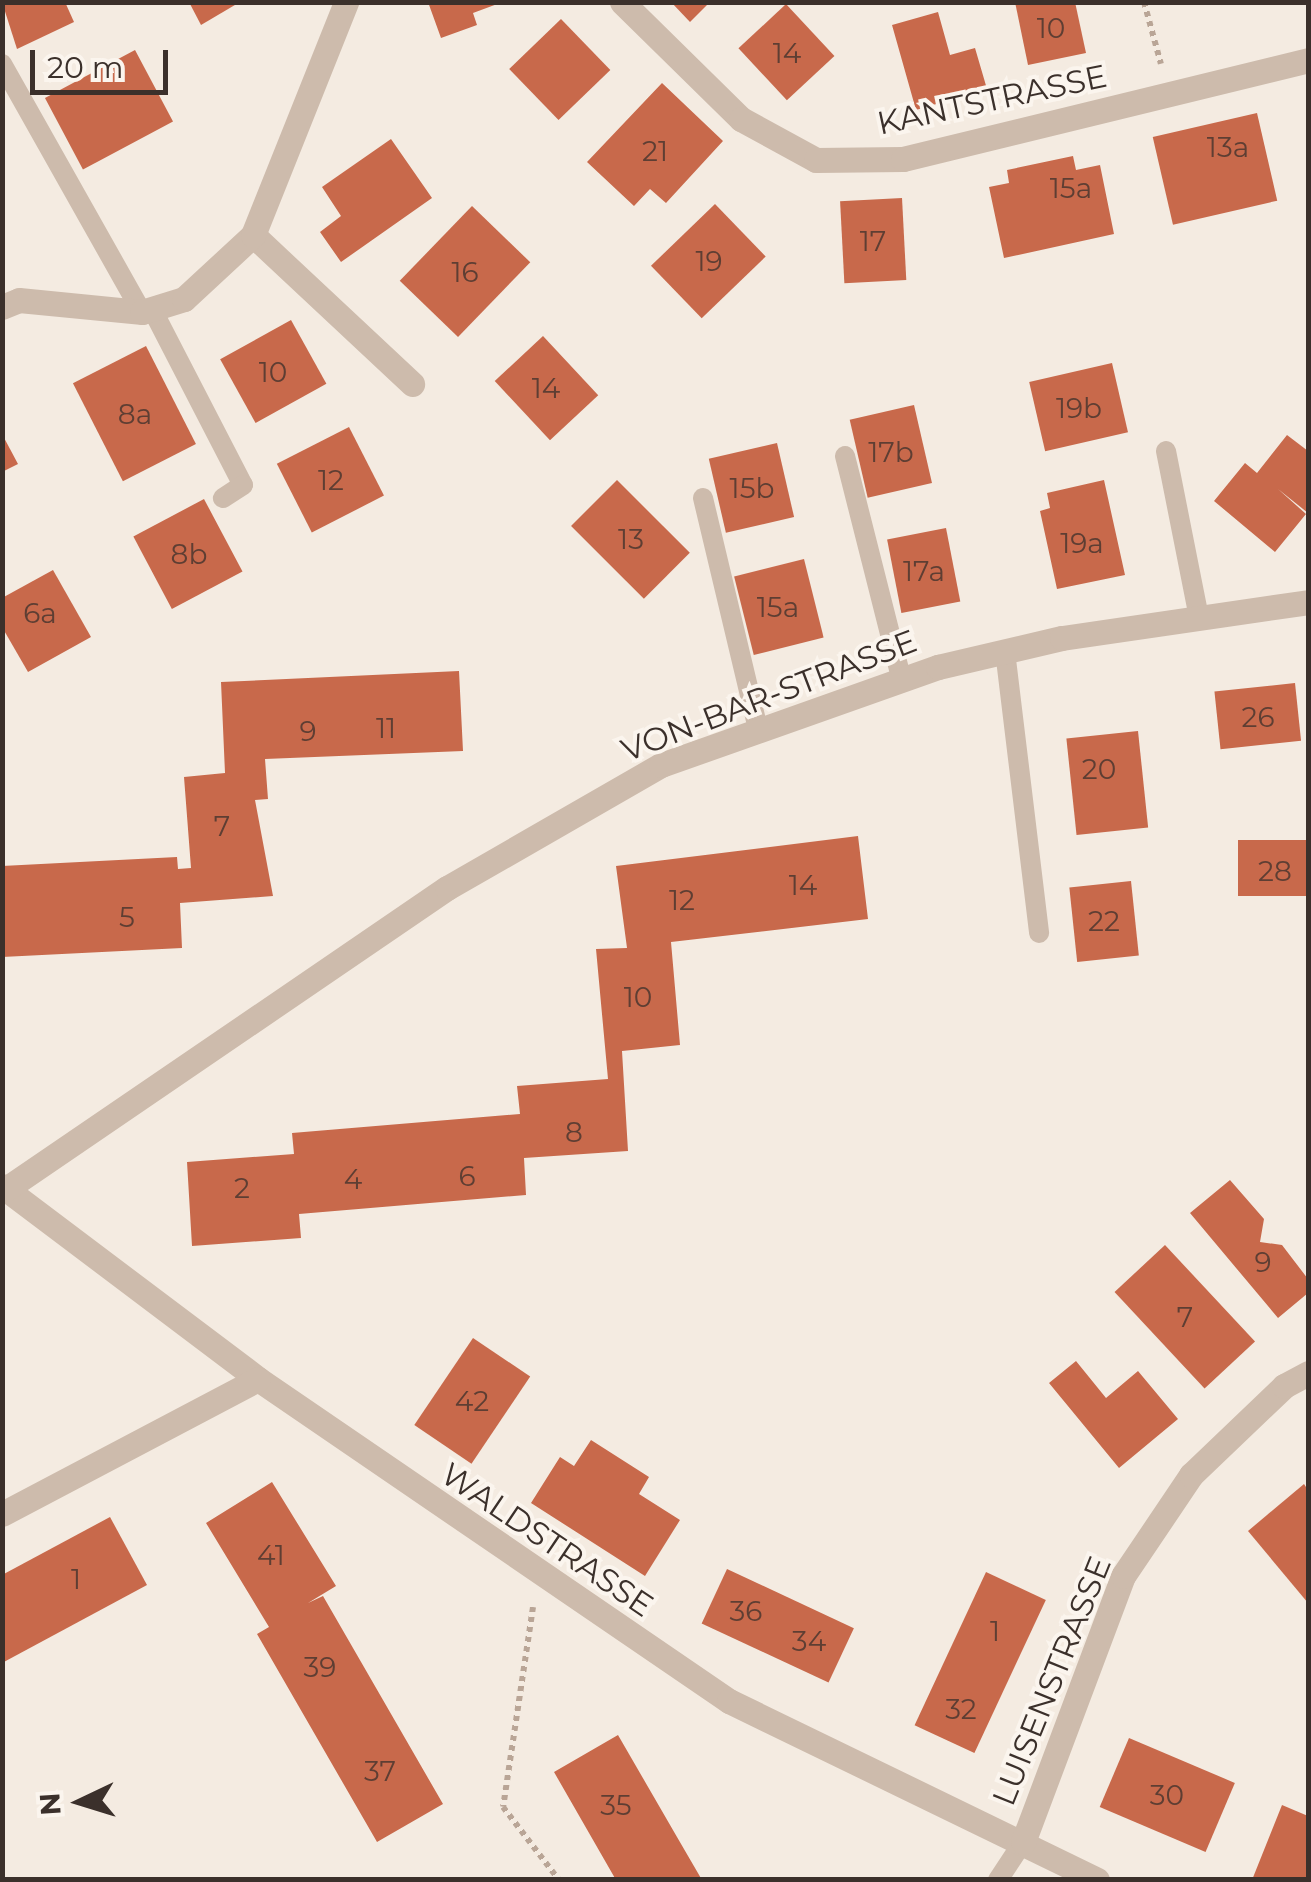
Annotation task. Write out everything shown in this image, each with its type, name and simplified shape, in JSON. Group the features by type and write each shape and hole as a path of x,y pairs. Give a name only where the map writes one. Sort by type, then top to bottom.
{"street":[{"path":"2,307 19,300 147,310 184,299 252,235 346,2"},
{"name":"KANTSTRASSE","path":"622,2 741,120 816,160 904,159 1308,60"},
{"path":"252,235 412,384"},
{"name":"VON-BAR-STRASSE","path":"4,1188 548,824 661,765 902,678 1005,651 1308,602"},
{"name":"WALDSTRASSE","path":"4,1188 258,1379 538,1576 729,1701 1097,1880"},
{"name":"LUISENSTRASSE","path":"1023,1842 1124,1576 1190,1475 1284,1386 1308,1373"},
{"path":"2,1514 258,1379"}],"lane":[{"path":"2,64 147,310 243,485 223,498"},
{"path":"1166,450 1199,617"},
{"path":"846,456 902,678"},
{"path":"703,498 758,728"},
{"path":"1005,651 1039,933"},
{"path":"998,1880 1023,1842"}],"path":[{"path":"1144,2 1170,94"},
{"path":"538,1576 503,1807 558,1880"}],"building":[{"path":"2,2 65,2 74,22 17,49"},
{"path":"189,2 240,2 201,25"},
{"path":"428,2 500,3 473,13 477,25 441,38"},
{"path":"671,2 710,2 690,22"},
{"path":"1015,2 1075,2 1086,53 1028,65"},
{"path":"786,4 834,56 787,100 738,48"},
{"path":"938,12 950,55 975,48 987,89 916,110 892,25"},
{"path":"561,19 610,70 559,120 509,69"},
{"path":"135,50 173,122 83,169 45,98"},
{"path":"662,83 723,141 666,203 650,189 634,206 587,162"},
{"path":"1257,113 1277,201 1173,225 1153,137"},
{"path":"391,139 432,198 341,262 320,232 341,216 322,187"},
{"path":"1073,156 1076,170 1100,165 1114,234 1004,258 989,187 1009,183 1007,170"},
{"path":"902,198 906,280 844,283 840,201"},
{"path":"715,204 766,257 702,318 651,266"},
{"path":"472,206 530,262 458,337 400,281"},
{"path":"291,320 326,384 256,423 220,359"},
{"path":"543,336 598,395 550,440 495,381"},
{"path":"146,346 196,444 123,481 73,383"},
{"path":"1112,363 1128,432 1045,451 1029,382"},
{"path":"914,405 932,483 868,498 850,420"},
{"path":"349,427 384,496 312,532 277,464"},
{"path":"2,434 18,464 2,472"},
{"path":"1287,435 1308,451 1308,513 1278,489 1306,514 1275,552 1214,501 1245,463 1257,473"},
{"path":"777,443 794,517 726,533 709,459"},
{"path":"617,480 690,553 644,599 571,526"},
{"path":"1104,480 1125,575 1057,589 1040,511 1050,508 1047,493"},
{"path":"204,499 242,571 172,609 133,537"},
{"path":"946,528 960,602 901,613 887,539"},
{"path":"804,559 824,638 754,655 734,576"},
{"path":"53,570 91,637 28,672 2,627 2,598"},
{"path":"459,671 463,751 265,759 268,799 255,800 273,896 180,903 182,948 2,957 2,866 177,857 178,869 191,868 184,777 225,773 221,682"},
{"path":"1295,683 1301,741 1221,749 1214,691"},
{"path":"1138,731 1148,827 1077,835 1066,739"},
{"path":"858,836 868,919 671,942 680,1045 622,1051 628,1151 524,1158 526,1195 299,1214 301,1238 192,1246 187,1162 294,1154 292,1133 520,1114 517,1086 608,1079 596,949 627,948 616,866"},
{"path":"1238,840 1308,840 1308,896 1238,896"},
{"path":"1131,881 1139,956 1077,962 1069,887"},
{"path":"1230,1180 1264,1219 1260,1242 1282,1245 1308,1279 1308,1293 1278,1318 1190,1213"},
{"path":"1165,1245 1255,1342 1205,1389 1115,1292"},
{"path":"473,1338 530,1377 471,1464 414,1425"},
{"path":"1076,1361 1106,1398 1138,1371 1178,1419 1119,1468 1049,1383"},
{"path":"591,1440 649,1477 639,1494 680,1520 645,1576 531,1503 560,1457 574,1466"},
{"path":"272,1482 336,1586 308,1603 323,1596 443,1804 377,1842 257,1634 269,1627 206,1523"},
{"path":"1304,1484 1308,1490 1308,1603 1248,1531"},
{"path":"110,1517 147,1585 2,1663 2,1575"},
{"path":"727,1569 854,1628 829,1683 702,1623"},
{"path":"986,1572 1046,1600 974,1753 915,1725"},
{"path":"618,1735 702,1880 616,1880 554,1772"},
{"path":"1129,1738 1235,1783 1206,1852 1100,1807"},
{"path":"1282,1805 1308,1816 1308,1880 1252,1880"}]}
